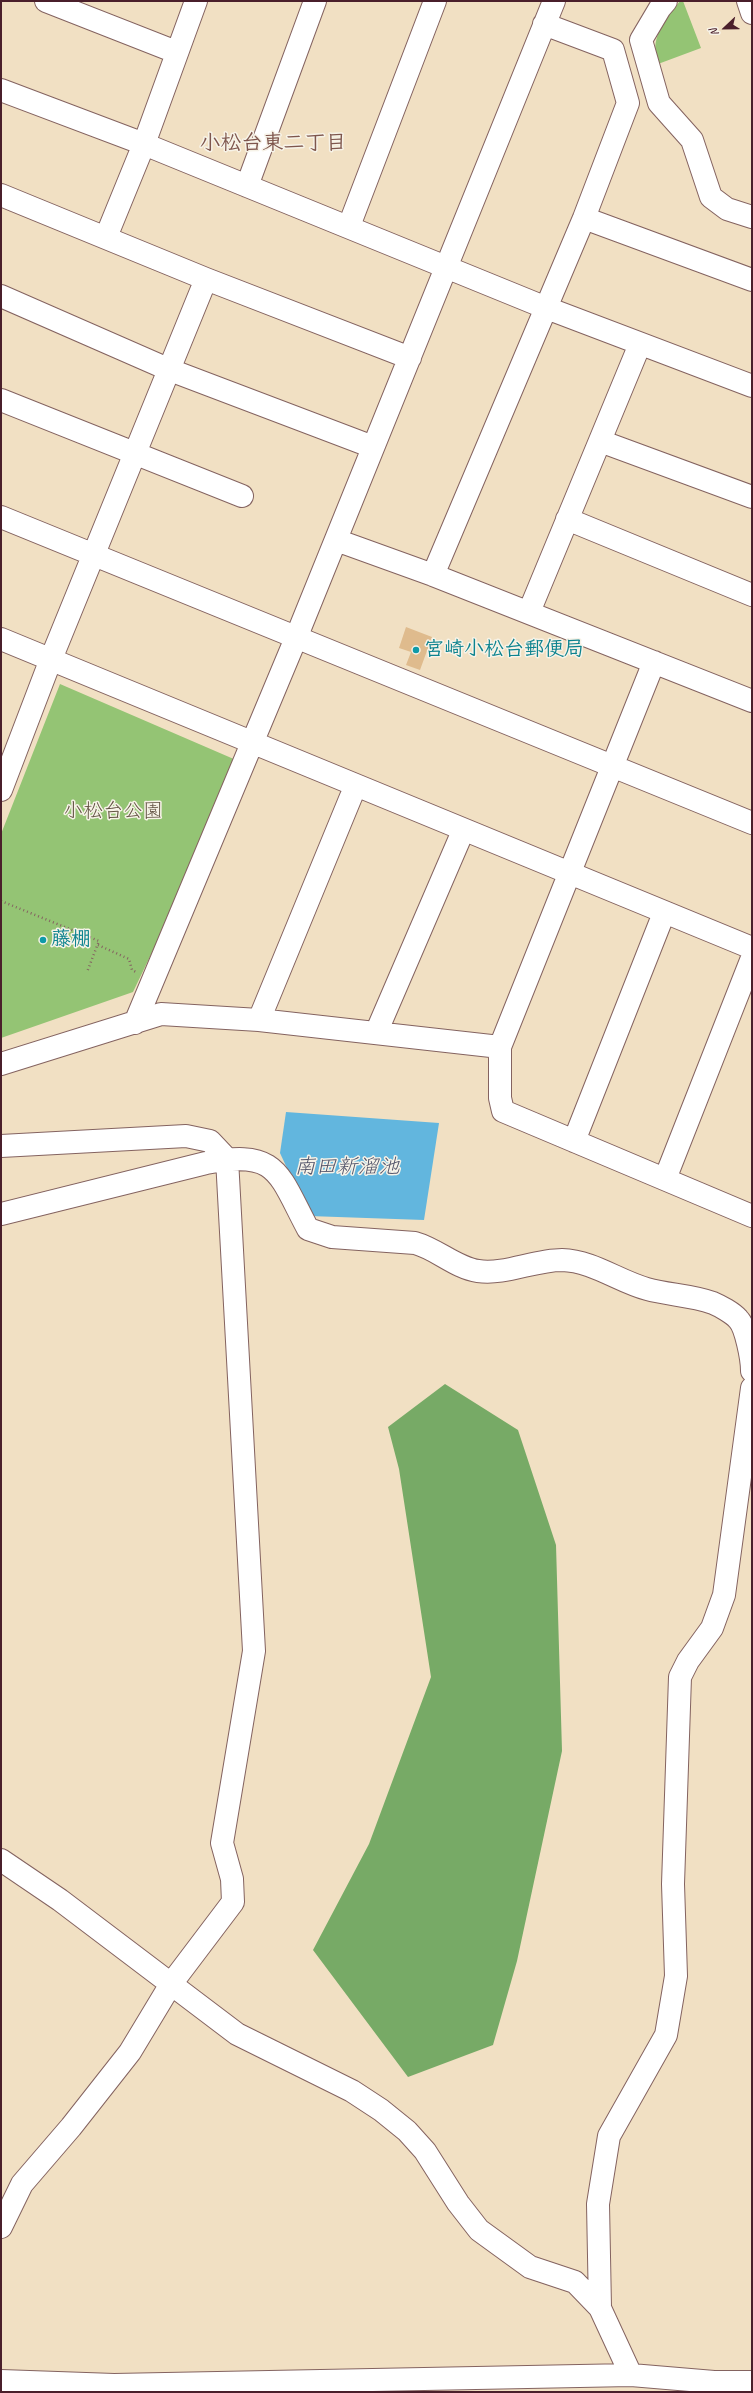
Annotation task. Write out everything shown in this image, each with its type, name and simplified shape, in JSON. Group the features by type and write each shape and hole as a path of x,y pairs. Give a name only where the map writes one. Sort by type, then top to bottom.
{"street":[{"path":"46,1 176,52"},
{"path":"106,238 144,144 176,52 196,1"},
{"path":"246,186 315,1"},
{"path":"349,226 435,1"},
{"path":"135,1022 296,638 554,1"},
{"path":"666,1 660,8 641,40 659,103 692,140 711,197 727,209 752,217"},
{"path":"748,1 752,12"},
{"path":"432,575 544,307 584,218 628,102 613,50 544,24"},
{"path":"1,90 144,144 349,226 544,307 752,386"},
{"path":"1,195 206,280 410,358"},
{"path":"584,218 752,280"},
{"path":"1,790 8,748 52,659 137,454 206,280"},
{"path":"1,296 170,370 373,447"},
{"path":"529,612 640,344"},
{"path":"1,400 242,496"},
{"path":"600,441 752,497"},
{"path":"1,517 752,822"},
{"path":"567,519 752,595"},
{"path":"336,540 529,612 752,701"},
{"path":"1,639 52,659 355,787 752,948"},
{"path":"654,662 500,1047 500,1098 503,1111 752,1216"},
{"path":"259,1020 355,787"},
{"path":"376,1033 462,831"},
{"path":"574,1141 664,913"},
{"path":"665,1179 752,958"},
{"path":"1,1064 160,1014 259,1020 500,1047"},
{"path":"1,1146 186,1136 210,1141 227,1159 254,1651 222,1843 232,1879 233,1902 171,1984 130,2052 71,2127 22,2184 1,2227"},
{"path":"1,1214 227,1159 259,1160 278,1172 308,1229 332,1237 415,1243 426,1246 458,1264 476,1271 488,1273 526,1264 562,1260 586,1263 647,1289 713,1303 739,1319 751,1354 752,1371"},
{"path":"600,2308 598,2204 609,2136 666,2035 676,1976 673,1884 680,1677 688,1661 712,1628 724,1595 752,1388"},
{"path":"1,1860 60,1900 238,2034 352,2091 381,2110 407,2131 426,2150 458,2203 479,2230 530,2267 575,2282 600,2308 632,2375"},
{"path":"1,2382 114,2386 632,2375 714,2382 752,2382"}],"path":[{"path":"1,901 99,941 87,972"},
{"path":"98,945 129,959"}],"green space":[{"path":"680,1 683,1 701,48 658,64 655,46 657,38 664,23"},
{"name":"小松台公園","path":"60,684 243,763 133,992 1,1038 1,834"},
{"path":"445,1384 518,1430 556,1545 562,1751 517,1961 493,2045 408,2077 313,1950 369,1844 431,1677 399,1469 388,1427"}],"water":[{"name":"南田新溜池","path":"286,1112 439,1123 424,1220 309,1216 280,1153"}],"building":[{"name":"宮崎小松台郵便局","path":"406,627 432,637 420,670 406,665 411,652 399,648"}],"place":[{"name":"宮崎小松台郵便局","path":"416,650"},
{"name":"藤棚","path":"43,940"}],"district":[{"name":"小松台東二丁目","path":"273,143"}]}
